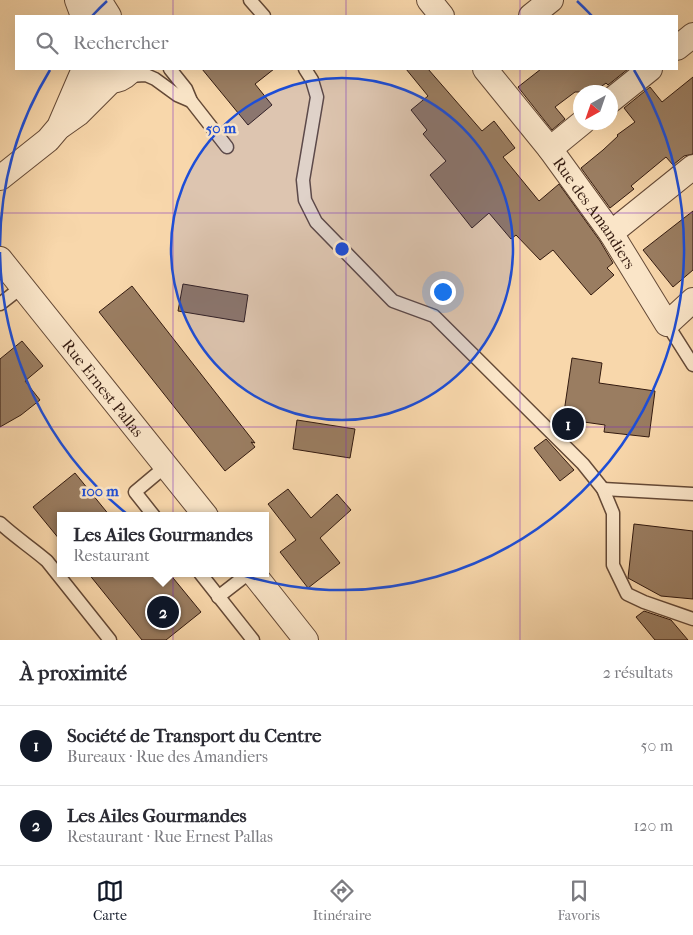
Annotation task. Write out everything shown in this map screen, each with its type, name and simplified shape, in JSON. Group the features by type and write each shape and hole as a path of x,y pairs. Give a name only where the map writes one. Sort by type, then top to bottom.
{"street":[{"path":"77,0 83,15"},
{"path":"99,0 108,15"},
{"path":"429,0 441,15"},
{"path":"532,15 551,0"},
{"path":"678,47 693,35"},
{"path":"59,127 84,70"},
{"path":"90,70 96,77 123,75"},
{"name":"Rue des Amandiers","path":"486,70 550,149 610,233 667,324"},
{"path":"618,95 649,70"},
{"path":"0,178 48,140 59,127 78,114 123,75"},
{"path":"550,149 573,130"},
{"path":"610,233 693,167"},
{"name":"Rue Ernest Pallas","path":"0,259 203,512"},
{"path":"667,324 693,300"},
{"path":"254,577 306,640"}],"lane":[{"path":"250,0 263,15"},
{"path":"171,70 186,89 191,101 227,147"},
{"path":"306,70 312,80 317,97 304,180 306,200 316,222 392,301 434,316 583,464 603,489 612,514 614,565 627,594 693,619"},
{"path":"123,75 146,76 155,79 177,95 191,101"},
{"path":"0,304 22,286"},
{"name":"Rue des Amandiers","path":"667,324 693,365"},
{"path":"151,512 135,492 166,466"},
{"path":"603,489 693,494"},
{"path":"0,523 35,551 57,574"},
{"path":"59,577 110,640"},
{"path":"203,577 253,640"},
{"path":"218,596 245,577"}],"building":[{"path":"203,70 273,70 255,84 272,105 248,125"},
{"path":"407,70 429,70 482,131 494,121 515,148 503,157 539,201 559,184 600,241 613,263 607,268 614,275 591,295 553,250 540,260 516,235 511,239 489,213 472,228 430,175 446,161 423,134 427,130 411,110 428,96"},
{"path":"540,70 627,70 608,85 606,83 603,85 573,85 573,94 555,107 565,119 552,130 518,87"},
{"path":"693,77 693,154 684,156 673,165 666,157 631,186 634,189 610,208 581,168 603,150 617,135 635,122 624,108 650,87 662,102"},
{"path":"693,211 693,270 673,287 643,250"},
{"path":"183,284 248,295 244,322 178,311"},
{"path":"132,286 255,443 251,442 255,447 225,471 99,312"},
{"path":"22,341 43,366 25,381 40,400 21,415 0,427 0,359"},
{"path":"572,358 602,363 599,383 655,391 649,437 604,432 605,425 563,419"},
{"path":"297,420 355,429 350,458 293,449"},
{"path":"546,439 574,470 560,481 534,448"},
{"path":"75,473 107,512 57,512 57,536 33,507"},
{"path":"288,489 311,518 337,494 351,510 320,538 340,563 308,588 280,552 296,540 268,504"},
{"path":"634,524 693,531 693,599 661,596 628,578"},
{"path":"91,577 172,577 201,612 166,640 142,640"},
{"path":"644,611 671,620 688,640 655,640 636,617"}],"place":[{"name":"Société de Transport du Centre","path":"568,424"},
{"name":"Les Ailes Gourmandes","path":"163,612"}]}
